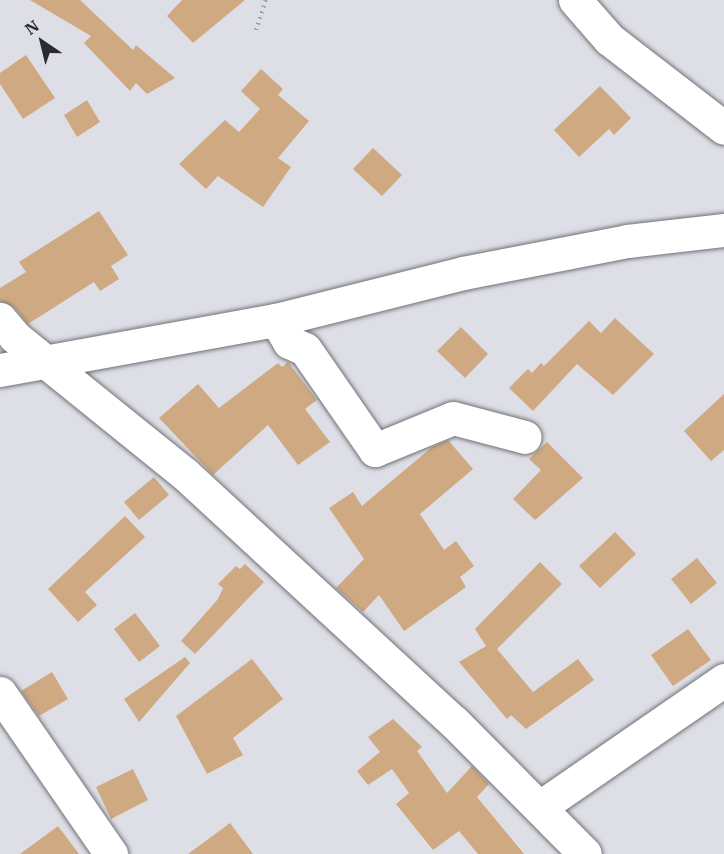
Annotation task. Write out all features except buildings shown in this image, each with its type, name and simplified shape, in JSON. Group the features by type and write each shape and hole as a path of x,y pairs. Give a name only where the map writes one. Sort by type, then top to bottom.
{"street":[{"path":"574,0 609,39 724,128"},
{"path":"0,370 276,320 463,273 627,241 724,230"},
{"path":"0,319 46,360 185,474 540,807 585,854"},
{"path":"276,320 289,342 305,349 375,450 453,418 525,437"},
{"path":"540,807 724,680"},
{"path":"0,693 111,854"}],"path":[{"path":"256,30 266,0"}]}
